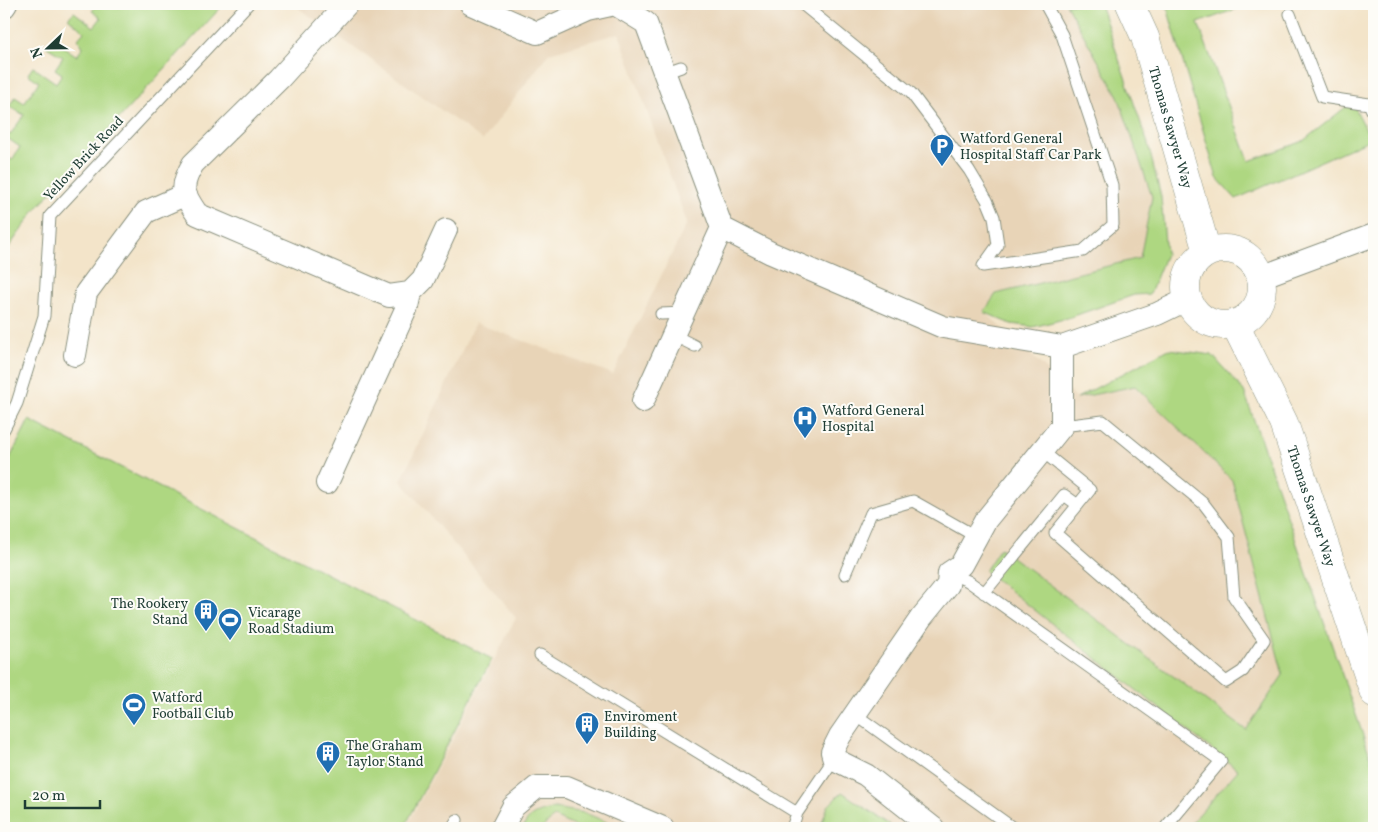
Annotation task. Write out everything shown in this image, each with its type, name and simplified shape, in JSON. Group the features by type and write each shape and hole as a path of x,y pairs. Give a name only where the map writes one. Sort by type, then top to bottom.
{"street":[{"path":"347,4 279,79 193,164 184,179 184,195 197,214 390,296 410,294"},
{"path":"471,4 537,33 588,10 615,4 646,22 672,70 722,228 771,253 943,326 1062,346 1157,314 1188,300"},
{"name":"Thomas Sawyer Way","path":"1130,4 1145,37 1207,252"},
{"path":"74,355 86,293 146,212 184,195"},
{"path":"643,401 673,335 672,313 722,228"},
{"path":"327,483 407,306 410,294 423,280 446,230"},
{"path":"1261,277 1374,235"},
{"path":"1225,249 1244,254 1254,263 1261,277 1261,294 1256,306 1248,316 1235,324 1213,323 1202,318 1192,309 1188,300 1185,286 1187,275 1196,260 1207,252 1225,249"},
{"name":"Thomas Sawyer Way","path":"1235,324 1284,423 1374,693"},
{"path":"933,828 866,775 834,760 832,752 840,736 921,618 948,585 950,573 961,565 975,536 985,521 1062,426 1062,346"},
{"path":"502,828 513,807 537,787 567,787 663,828"}],"lane":[{"name":"Yellow Brick Road","path":"4,429 17,403 44,316 50,216 248,4"},
{"path":"802,4 911,93 969,170 987,200 994,217 998,245 983,266 1083,251 1113,225 1112,186 1062,35 1045,4"},
{"path":"1290,14 1322,97 1369,104 1374,114"},
{"path":"673,335 696,346"},
{"path":"1042,451 1090,490 1056,533 1226,682 1243,670 1264,640 1234,597 1229,537 1204,504 1103,421 1062,426"},
{"path":"984,593 1064,496 1078,505"},
{"path":"845,574 871,513 913,502 975,536"},
{"path":"950,573 968,581 1222,761 1165,828"},
{"path":"540,654 797,813"},
{"path":"856,715 1013,828"},
{"path":"792,828 797,813 834,760"}],"shaded area":[{"name":"Watford General Hospital","path":"293,4 1066,4 1118,96 1152,197 1140,258 996,294 985,312 1077,398 1135,385 1232,480 1289,698 1289,828 406,828 516,618 401,481 475,323 613,374 687,223 619,33 549,53 483,140"}],"green space":[{"path":"98,4 224,4 36,209 4,254 4,155 12,160 20,147 4,136 4,131 10,135 24,115 9,106 15,97 24,103 39,82 28,74 33,67 56,83 62,74 55,69 63,57 47,47 52,39 77,56 83,47 78,39 84,32 68,18 74,12 94,27 101,18 92,11"},
{"path":"1066,4 1100,4 1148,144 1161,197 1166,254 1150,294 1134,295 1068,318 1033,327 1011,324 984,312 996,294 1140,258 1152,197 1118,96"},
{"path":"1166,4 1250,4 1198,23 1249,161 1303,141 1352,102 1371,139 1236,199 1217,178"},
{"path":"1169,349 1212,355 1244,391 1374,767 1374,828 1187,828 1238,770 985,571 1000,548 1246,730 1283,675 1232,480 1135,386 1077,398"},
{"name":"Vicarage Road Stadium","path":"29,420 492,659 404,828 4,828 4,470"},
{"path":"842,792 894,828 820,828 828,806"},
{"path":"554,808 585,813 621,828 578,828 554,817 542,828 523,828 532,816"}],"place":[{"name":"Watford General Hospital Staff Car Park","path":"942,167"},
{"name":"Watford General Hospital","path":"805,439"},
{"name":"The Rookery Stand","path":"206,632"},
{"name":"Vicarage Road Stadium","path":"230,641"},
{"name":"Watford Football Club","path":"134,726"},
{"name":"Enviroment Building","path":"587,745"},
{"name":"The Graham Taylor Stand","path":"328,774"}]}
